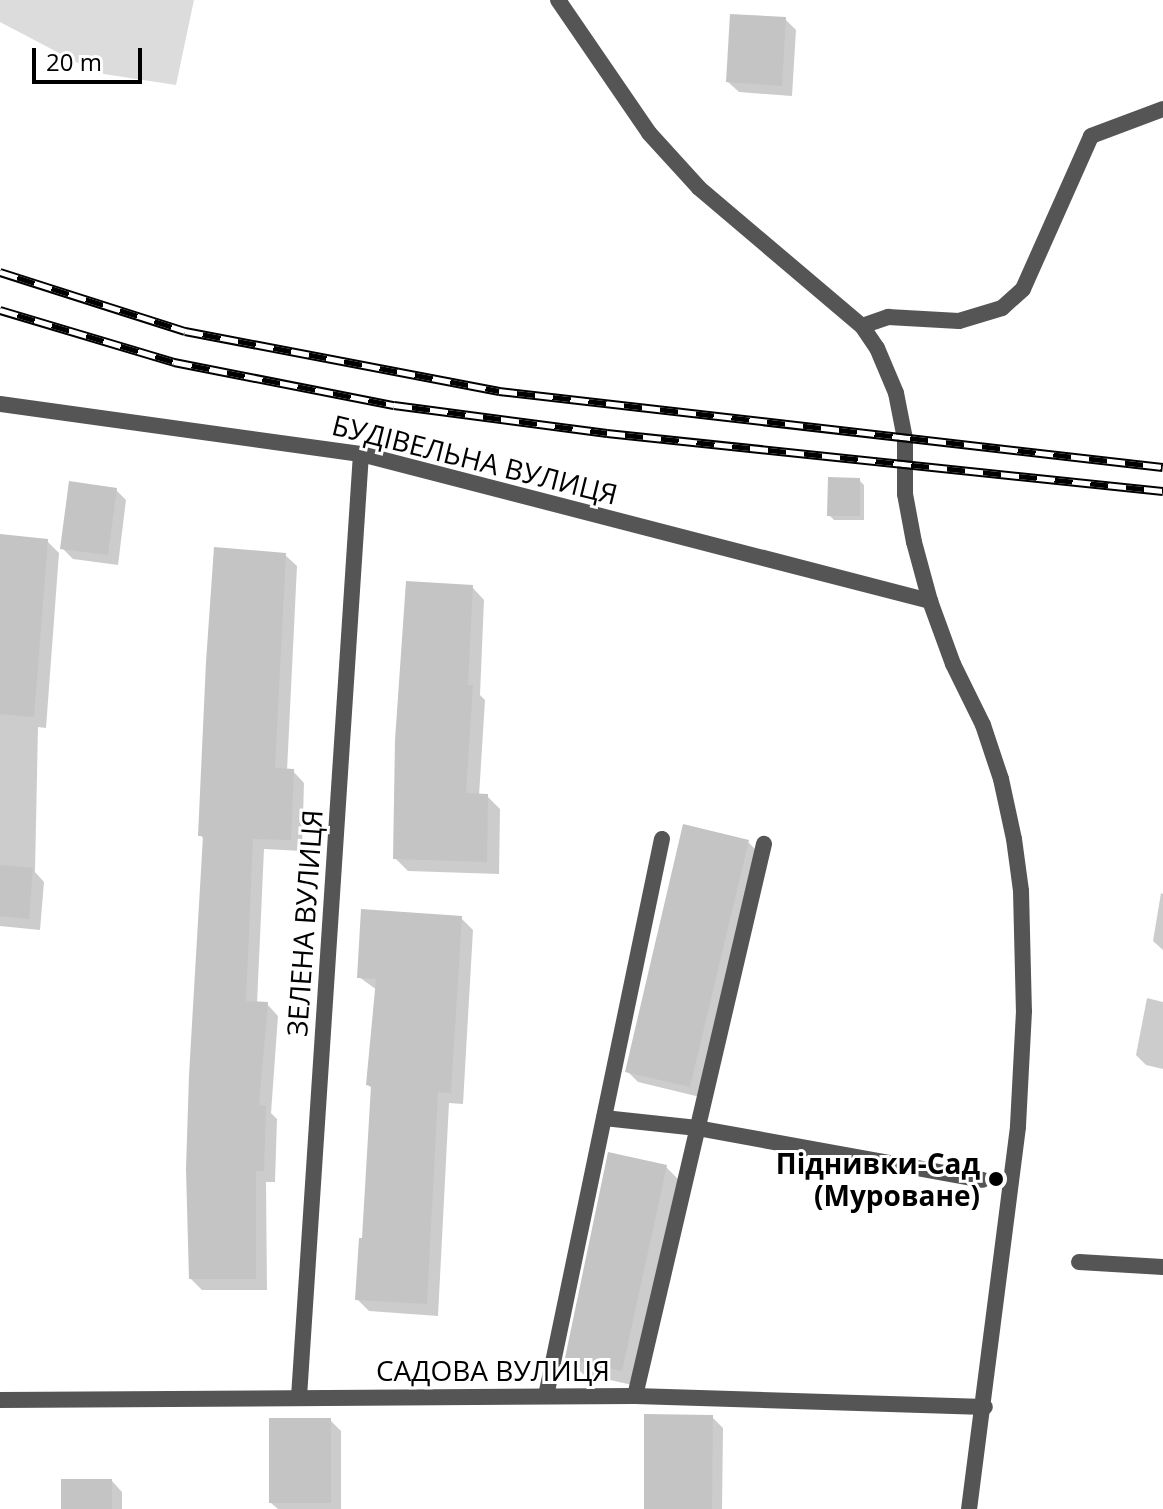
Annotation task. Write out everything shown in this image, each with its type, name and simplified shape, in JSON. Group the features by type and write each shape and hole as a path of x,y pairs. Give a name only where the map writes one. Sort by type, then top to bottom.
{"street":[{"path":"558,0 649,133 699,188 862,326 877,348 896,393 907,466 905,494 930,601 953,664 983,725 1001,779 1021,891 1024,1011 1018,1127 985,1407 969,1509"},
{"path":"862,326 888,317 959,321 1002,308 1023,289 1091,136 1163,109"},
{"name":"БУДІВЕЛЬНА ВУЛИЦЯ","path":"0,404 361,454 930,601"},
{"name":"ЗЕЛЕНА ВУЛИЦЯ","path":"299,1397 361,454"},
{"path":"546,1396 662,839"},
{"path":"635,1396 764,844"},
{"path":"604,1118 697,1128 982,1180"},
{"path":"1079,1262 1163,1267"},
{"name":"САДОВА ВУЛИЦЯ","path":"0,1400 635,1396 985,1407"}],"shaded area":[{"path":"0,0 194,0 176,85 97,73 0,22"}],"building":[{"path":"730,14 786,17 782,86 726,82"},
{"path":"828,477 860,478 860,516 827,516"},
{"path":"69,481 117,488 108,555 60,549"},
{"path":"0,534 48,539 34,717 0,714"},
{"path":"214,547 286,553 275,768 294,769 291,840 253,839 246,1001 268,1002 259,1105 266,1106 264,1171 256,1171 256,1279 189,1279 186,1169 189,1075 203,836 198,836"},
{"path":"406,581 473,585 468,685 473,685 466,793 488,794 487,862 393,859 395,740"},
{"path":"683,824 749,840 690,1087 625,1072"},
{"path":"0,865 33,868 29,919 0,916"},
{"path":"361,909 462,916 451,1093 438,1092 427,1304 355,1300 371,1086 366,1085 376,979 357,978"},
{"path":"608,1152 667,1165 622,1371 565,1358"},
{"path":"644,1414 713,1415 712,1509 644,1509"},
{"path":"269,1418 331,1418 331,1503 269,1503"},
{"path":"61,1479 112,1479 112,1509 61,1509"}],"railway":[{"path":"0,272 185,331 499,391 1163,467"},
{"path":"0,310 174,362 394,405 607,433 1163,491"}],"place":[{"name":"Піднивки-Сад (Муроване)","path":"996,1179"}]}
